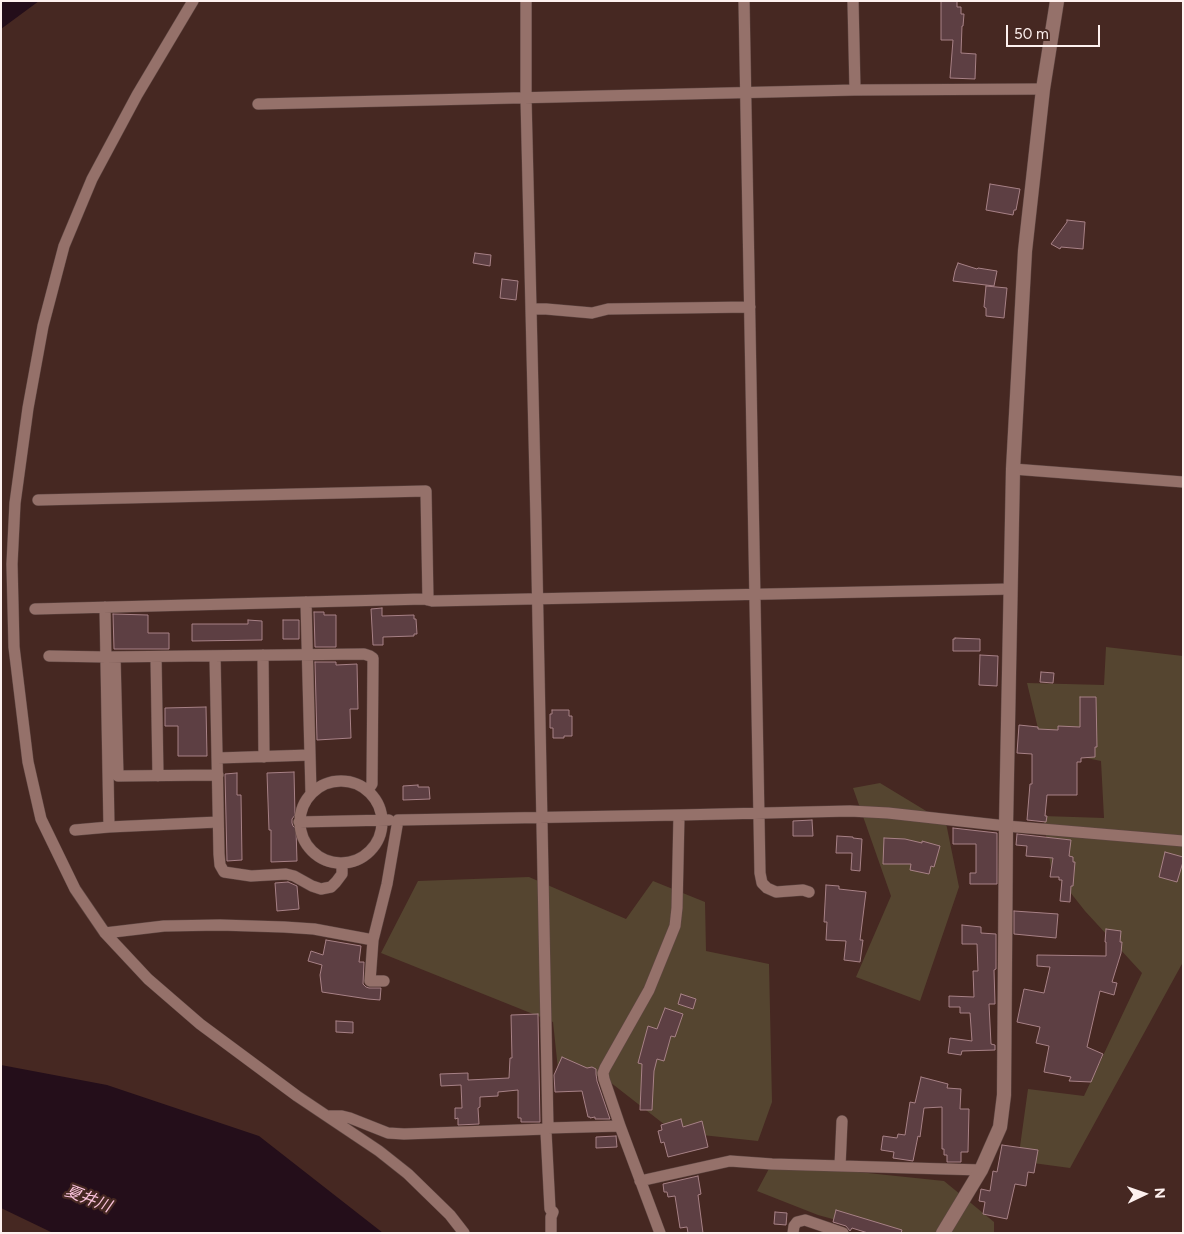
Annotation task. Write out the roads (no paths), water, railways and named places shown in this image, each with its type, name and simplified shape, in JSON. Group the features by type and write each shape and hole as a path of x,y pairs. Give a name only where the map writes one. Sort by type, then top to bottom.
{"street":[{"path":"193,1 137,95 92,179 64,246 42,326 14,503 12,564 14,647 28,762 41,819 75,889 105,934 148,979 200,1024 297,1096 379,1151 408,1174 450,1215 464,1233"},
{"path":"526,1 526,98 548,1128 546,1132 550,1209 552,1212 551,1233"},
{"path":"744,1 760,874 762,883 767,888 776,892 804,890 809,892"},
{"path":"853,1 855,90"},
{"path":"943,1233 981,1170 1000,1127 1004,1095 1006,826 1013,469 1025,251 1043,89 1057,1"},
{"path":"258,104 746,92 1043,89"},
{"path":"531,309 592,313 608,309 750,307"},
{"path":"1013,469 1183,482"},
{"path":"38,500 426,492 428,600"},
{"path":"35,609 424,598 432,601 1011,589"},
{"path":"306,602 311,792"},
{"path":"105,607 111,657 118,776 218,775"},
{"path":"48,656 156,657 364,654 370,656 373,658 372,784 368,790"},
{"path":"263,655 264,756"},
{"path":"215,656 219,854 220,865 224,872 250,876 286,874 321,889 331,887 336,882 342,874 342,864"},
{"path":"109,827 111,657"},
{"path":"156,657 158,776"},
{"path":"218,758 310,755"},
{"path":"345,780 368,790 378,804 382,820 380,836 371,850 358,860 342,864 329,862 317,856 308,847 301,835 299,822 305,801 311,792 321,785 345,780"},
{"path":"299,822 850,811 888,813 1183,842"},
{"path":"660,1233 620,1126 603,1073 649,990 675,926 679,815"},
{"path":"384,981 370,981 373,940 387,884 398,820"},
{"path":"75,830 218,822"},
{"path":"105,934 164,926 284,927 373,940"},
{"path":"327,1116 342,1116 388,1133 404,1134 620,1126"},
{"path":"840,1166 842,1121"},
{"path":"640,1180 730,1161 981,1170"},
{"path":"793,1233 797,1222 805,1220 843,1233"}],"water":[{"path":"1,1 39,1 1,29"},
{"name":"夏井川","path":"1,1065 107,1085 259,1136 383,1233 53,1233 1,1208"}]}
